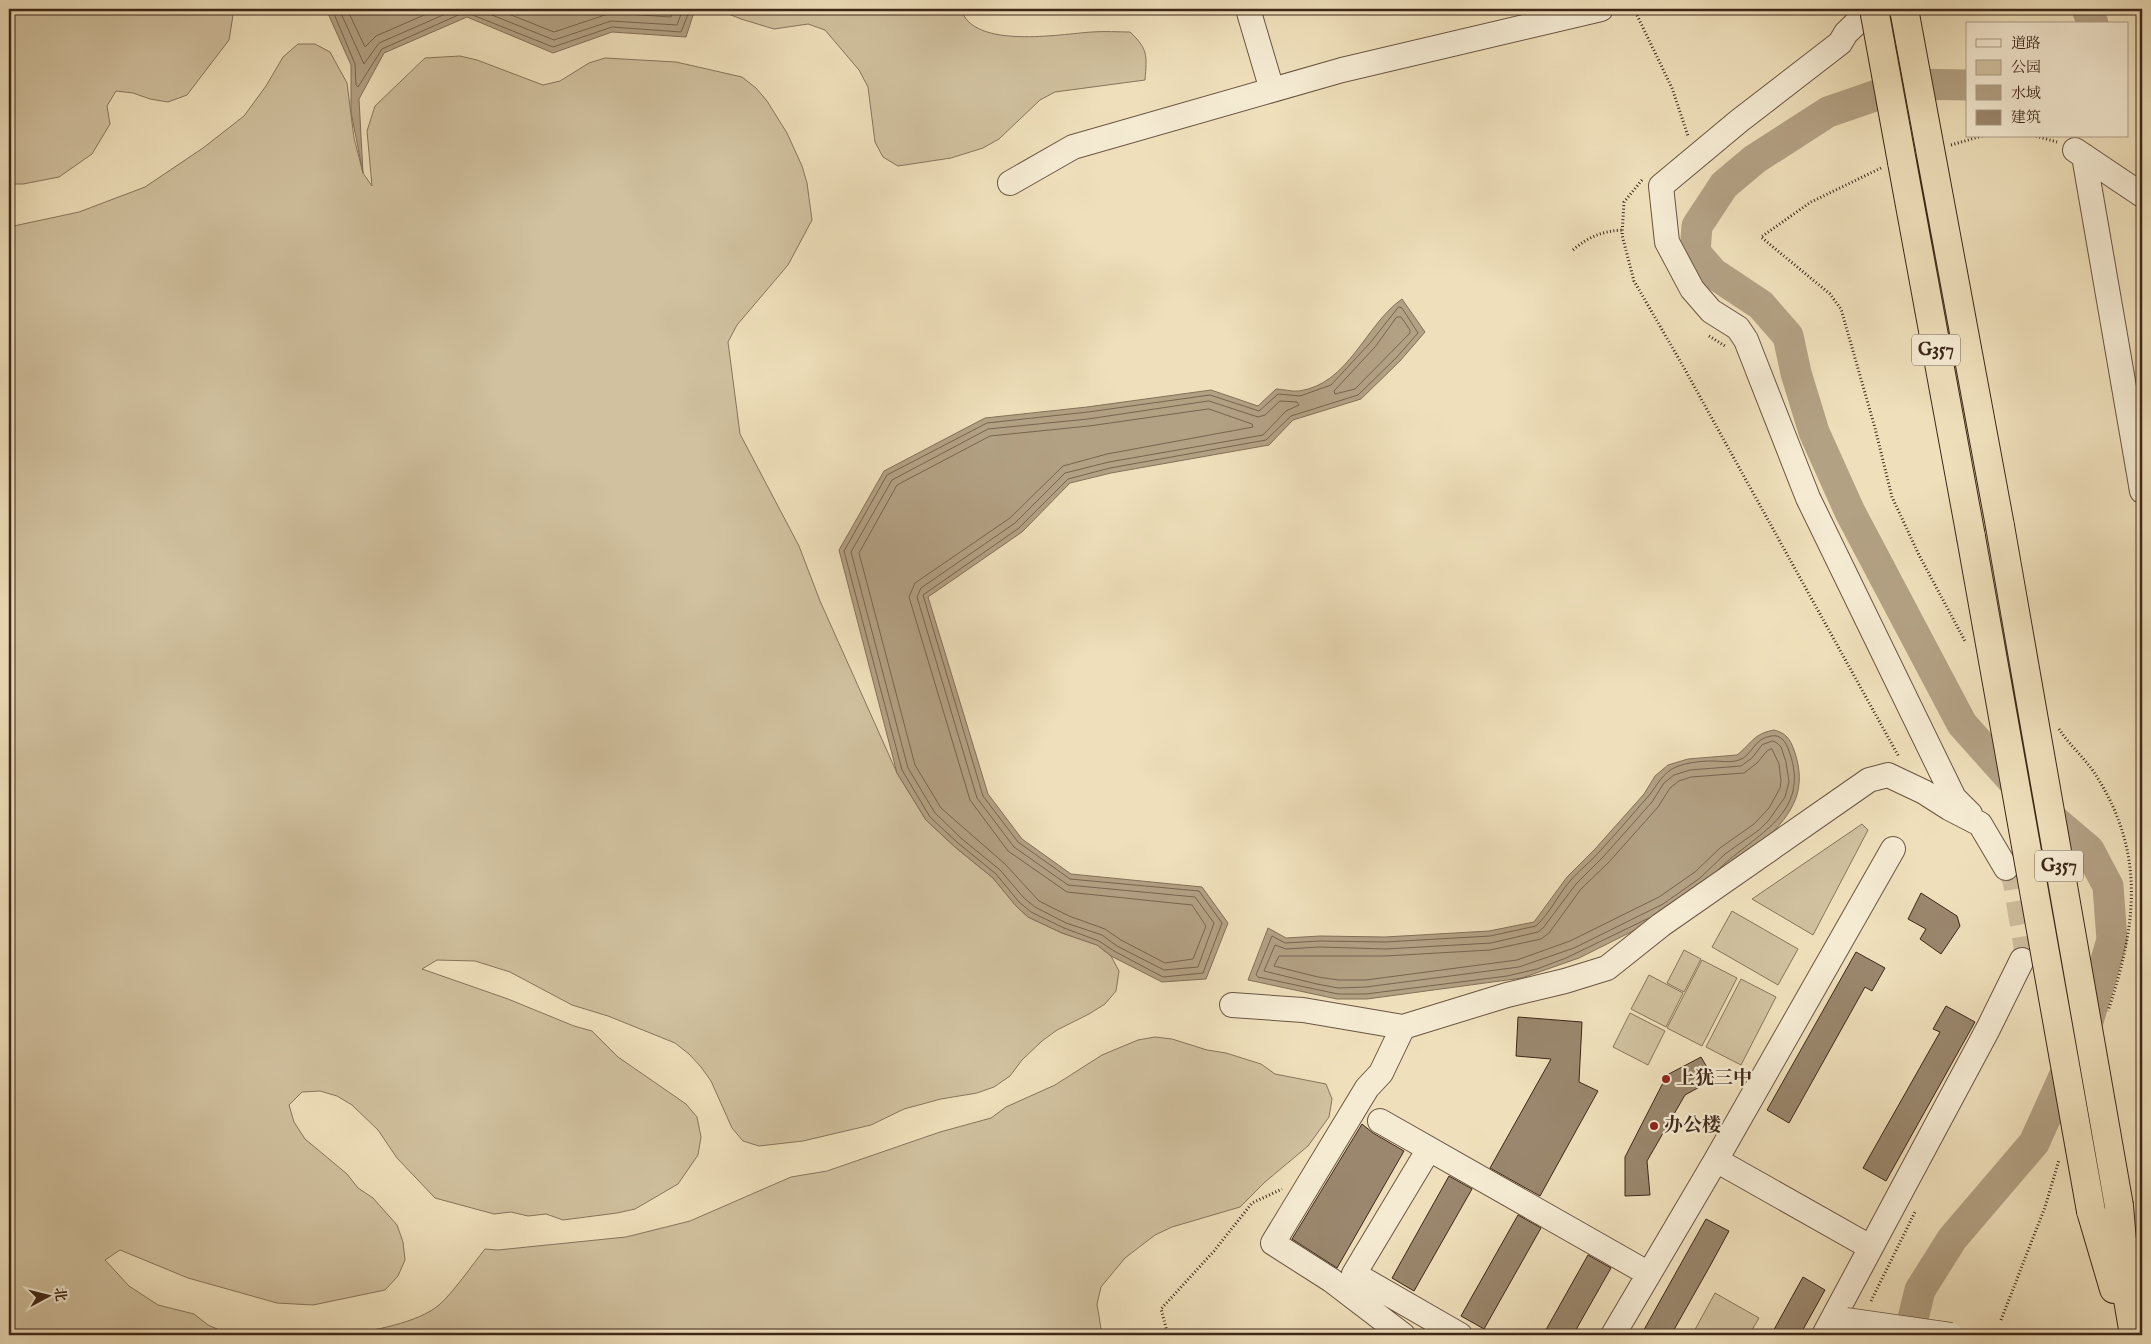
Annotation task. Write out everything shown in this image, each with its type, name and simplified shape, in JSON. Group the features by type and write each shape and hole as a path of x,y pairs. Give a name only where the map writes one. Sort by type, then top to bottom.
{"highway":[{"name":"G357","path":"1874,9 1894,165 1971,537 2091,1211 2123,1252"},
{"name":"G357","path":"1904,9 2000,526 2119,1206 2126,1323"}],"street":[{"path":"1248,9 1272,90"},
{"path":"1010,183 1073,147 1342,70 1601,9"},
{"path":"1846,33 1850,9"},
{"path":"1881,9 1868,12 1846,33 1833,49 1739,121 1661,186 1667,242 1692,289 1711,311 1738,328 1746,340 1813,507 1954,798 1980,824 2006,868"},
{"path":"2142,195 2079,153 2142,491"},
{"path":"1232,1005 1303,1010 1403,1028 1498,998 1607,968 1661,925 1869,780 1888,775 1924,792 1980,824"},
{"path":"1613,1335 1716,1160 1893,849"},
{"path":"1951,1335 1835,1324 1870,1247 2022,960"},
{"path":"1403,1028 1381,1073 1367,1088 1274,1243 1331,1280 1403,1335"},
{"path":"1380,1121 1649,1274"},
{"path":"1429,1149 1354,1274 1460,1335"},
{"path":"1716,1160 1870,1247"}],"path":[{"path":"1634,9 1672,88 1688,136"},
{"path":"1930,152 1976,138"},
{"path":"1761,237 1811,202 1894,165"},
{"path":"1572,250 1586,239 1608,230 1623,230"},
{"path":"1168,1335 1161,1308 1214,1251 1252,1203 1315,1175"}],"green space":[{"path":"9,9 234,9 229,40 187,95 168,102 150,99 133,93 116,91 107,106 110,124 92,154 59,177 23,184 9,184"},
{"path":"716,9 961,9 969,22 982,30 999,35 1019,37 1130,32 1140,43 1145,53 1145,80 1055,92 1040,100 999,139 983,148 951,158 898,166 883,157 875,142 868,87 859,70 825,30 808,24 774,29"},
{"path":"298,44 315,44 330,52 347,83 354,138 363,173 372,186 367,131 375,106 425,58 460,56 477,60 543,85 560,81 589,63 605,58 676,62 742,77 756,88 767,101 787,133 802,166 807,183 812,220 788,265 737,325 728,342 740,434 799,546 820,601 897,773 926,820 993,878 1016,906 1028,917 1062,933 1097,945 1111,956 1119,971 1116,991 1105,1004 1057,1030 1042,1041 1022,1060 1010,1076 994,1087 977,1093 941,1099 904,1109 871,1125 803,1141 759,1146 743,1141 732,1128 711,1081 689,1054 675,1043 608,1016 572,1005 510,972 475,961 437,960 422,969 592,1031 618,1057 686,1104 697,1117 701,1137 698,1155 678,1184 635,1209 617,1213 563,1220 546,1214 528,1216 511,1212 494,1214 435,1198 397,1158 378,1130 352,1105 337,1096 320,1091 302,1092 289,1105 294,1122 305,1139 347,1174 358,1188 373,1198 397,1225 403,1242 405,1260 398,1276 385,1290 313,1305 277,1303 188,1278 120,1250 105,1260 129,1286 158,1305 194,1314 208,1325 231,1335 9,1335 9,227 79,212 145,187 203,148 244,116 266,86 283,57"},
{"path":"1862,824 1868,830 1813,935 1752,899"},
{"path":"1732,911 1798,949 1778,985 1712,947"},
{"path":"1684,950 1701,959 1684,992 1667,983"},
{"path":"1702,960 1737,978 1702,1046 1667,1028"},
{"path":"1649,975 1683,993 1666,1027 1631,1009"},
{"path":"1741,979 1776,997 1741,1065 1706,1047"},
{"path":"1630,1013 1665,1031 1648,1065 1613,1047"},
{"path":"1155,1037 1172,1039 1207,1050 1226,1053 1261,1064 1275,1074 1326,1084 1332,1099 1329,1117 1308,1146 1265,1182 1240,1207 1172,1227 1155,1235 1125,1258 1101,1287 1097,1304 1102,1335 344,1335 394,1325 419,1317 430,1311 439,1305 450,1293 485,1249 498,1250 626,1237 690,1221 791,1177 827,1171 940,1132 991,1118 1006,1107 1055,1085 1102,1055 1138,1040"},
{"path":"1715,1293 1759,1318 1749,1335 1692,1335"}],"water":[{"path":"326,9 695,9 686,37 612,32 553,53 467,17 384,53 359,99 363,173 351,112 351,65"},
{"path":"1402,299 1425,332 1400,361 1361,399 1293,420 1269,445 1111,473 1070,483 1022,532 928,597 988,794 1022,839 1071,874 1202,887 1228,923 1206,979 1162,982 1111,956 1097,945 1062,933 1028,917 1016,906 993,878 926,820 897,773 839,550 884,471 985,418 1087,407 1211,390 1258,406 1276,389 1299,391 1316,386 1331,377 1344,366 1377,323"},
{"path":"1774,730 1787,737 1794,750 1798,764 1798,788 1795,799 1784,820 1766,839 1653,921 1579,958 1522,978 1367,999 1337,999 1248,980 1268,928 1286,938 1320,936 1385,937 1489,931 1534,922 1567,877 1644,794 1655,776 1668,765 1688,759 1737,755 1761,734"}],"building":[{"path":"1921,893 1957,916 1960,926 1941,954 1920,939 1926,929 1908,919"},
{"path":"1856,952 1885,968 1872,991 1865,987 1789,1123 1767,1110"},
{"path":"1946,1006 1975,1022 1886,1181 1863,1168 1940,1032 1933,1029"},
{"path":"1518,1017 1582,1022 1579,1082 1598,1091 1540,1196 1490,1168 1551,1059 1516,1056"},
{"name":"办公楼","path":"1701,1057 1714,1079 1685,1095 1647,1161 1650,1195 1625,1196 1625,1157 1667,1075"},
{"path":"1362,1124 1373,1133 1404,1151 1337,1268 1292,1239"},
{"path":"1449,1176 1472,1189 1414,1291 1392,1278"},
{"path":"1518,1215 1541,1228 1484,1329 1461,1316"},
{"path":"1706,1219 1729,1231 1710,1266 1671,1335 1641,1335"},
{"path":"1588,1255 1611,1268 1573,1335 1543,1335"},
{"path":"1803,1277 1825,1290 1800,1335 1771,1335"}],"waterway":[{"path":"2087,9 2092,22"},
{"path":"1909,1335 1920,1290 1952,1239 2034,1143 2086,1028 2112,940 2108,886 2089,850 2029,799 1962,724 1850,512 1814,432 1796,373 1788,336 1761,305 1713,273 1695,252 1697,226 1724,185 1755,159 1828,112 1909,84 1966,85"}],"tunnel":[{"path":"2006,868 2014,878 2026,949 2022,960"}],"place":[{"name":"上犹三中","path":"1666,1079"},
{"name":"办公楼","path":"1654,1126"}]}
